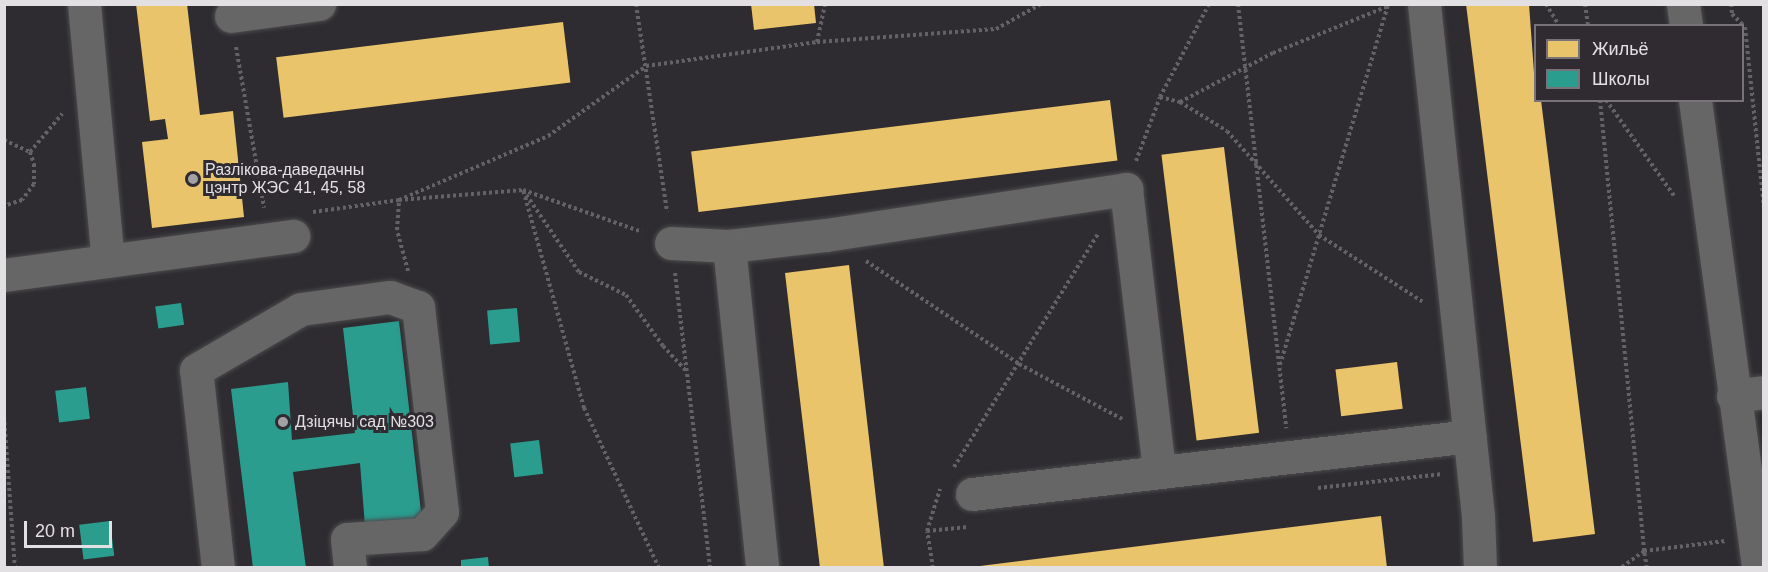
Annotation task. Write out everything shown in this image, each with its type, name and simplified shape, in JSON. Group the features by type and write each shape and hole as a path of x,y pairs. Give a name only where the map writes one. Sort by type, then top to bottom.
{"lane":[{"path":"84,4 108,261"},
{"path":"231,16 319,4"},
{"path":"1424,4 1470,436 1480,567"},
{"path":"1683,4 1686,24"},
{"path":"1695,102 1748,394 1755,553"},
{"path":"671,243 729,246 826,235 1126,189 1159,471"},
{"path":"4,275 108,261 301,224"},
{"path":"729,246 762,567"},
{"path":"218,567 196,370 301,309 390,297 418,307 442,512 422,534 347,539 350,567"},
{"path":"955,485 1159,471 1470,436"}],"path":[{"path":"636,4 671,243 710,567"},
{"path":"817,42 825,4"},
{"path":"399,200 548,136 646,66 817,42 996,29 1041,4"},
{"path":"933,567 927,531 955,485 1019,364 1126,189 1160,97 1209,4"},
{"path":"1238,4 1289,456"},
{"path":"1546,4 1558,24"},
{"path":"1585,4 1588,24"},
{"path":"1731,4 1732,14 1743,24"},
{"path":"1180,102 1244,68 1390,5"},
{"path":"1279,368 1390,5"},
{"path":"231,16 264,212 259,216"},
{"path":"1744,25 1764,209"},
{"path":"1160,97 1180,102 1227,131 1319,235 1458,325"},
{"path":"1600,102 1647,567"},
{"path":"1607,102 1680,204"},
{"path":"4,140 30,152 34,184 22,200 4,206"},
{"path":"301,224 399,200 523,190 671,243"},
{"path":"523,190 579,272 626,295 663,346 687,372"},
{"path":"523,190 584,408 659,567"},
{"path":"399,200 397,230 418,307"},
{"path":"826,235 1019,364 1155,436"},
{"path":"4,416 15,567"},
{"path":"1621,567 1644,551 1755,553"}],"building: Жильё":[{"name":"Разлікова-даведачны цэнтр ЖЭС 41, 45, 58","path":"136,4 187,4 200,115 233,111 244,217 152,228 142,142 168,139 165,119 150,121"},
{"path":"751,4 814,4 816,23 754,30"},
{"path":"1466,4 1529,4 1534,102 1541,102 1595,534 1533,542"},
{"path":"563,22 570,83 284,118 276,57"},
{"path":"1110,100 1117,161 699,212 691,151"},
{"path":"1224,147 1259,433 1197,441 1161,155"},
{"path":"849,265 884,568 820,568 785,273"},
{"path":"1397,362 1403,409 1341,416 1335,370"},
{"path":"1381,516 1387,568 980,568 980,566"}],"building: Школы":[{"path":"181,303 184,325 158,328 155,307"},
{"path":"517,308 520,342 490,344 487,311"},
{"path":"399,321 422,520 365,526 360,463 293,472 306,568 253,568 231,389 288,382 292,440 355,433 343,328"},
{"path":"86,387 90,419 59,423 55,391"},
{"path":"539,440 543,474 514,477 510,444"},
{"path":"110,521 114,556 83,560 79,525"},
{"path":"488,557 489,568 461,568 461,560"}],"place":[{"name":"Разлікова-даведачны цэнтр ЖЭС 41, 45, 58","path":"193,179"},
{"name":"Дзіцячы сад №303","path":"283,422"}]}
